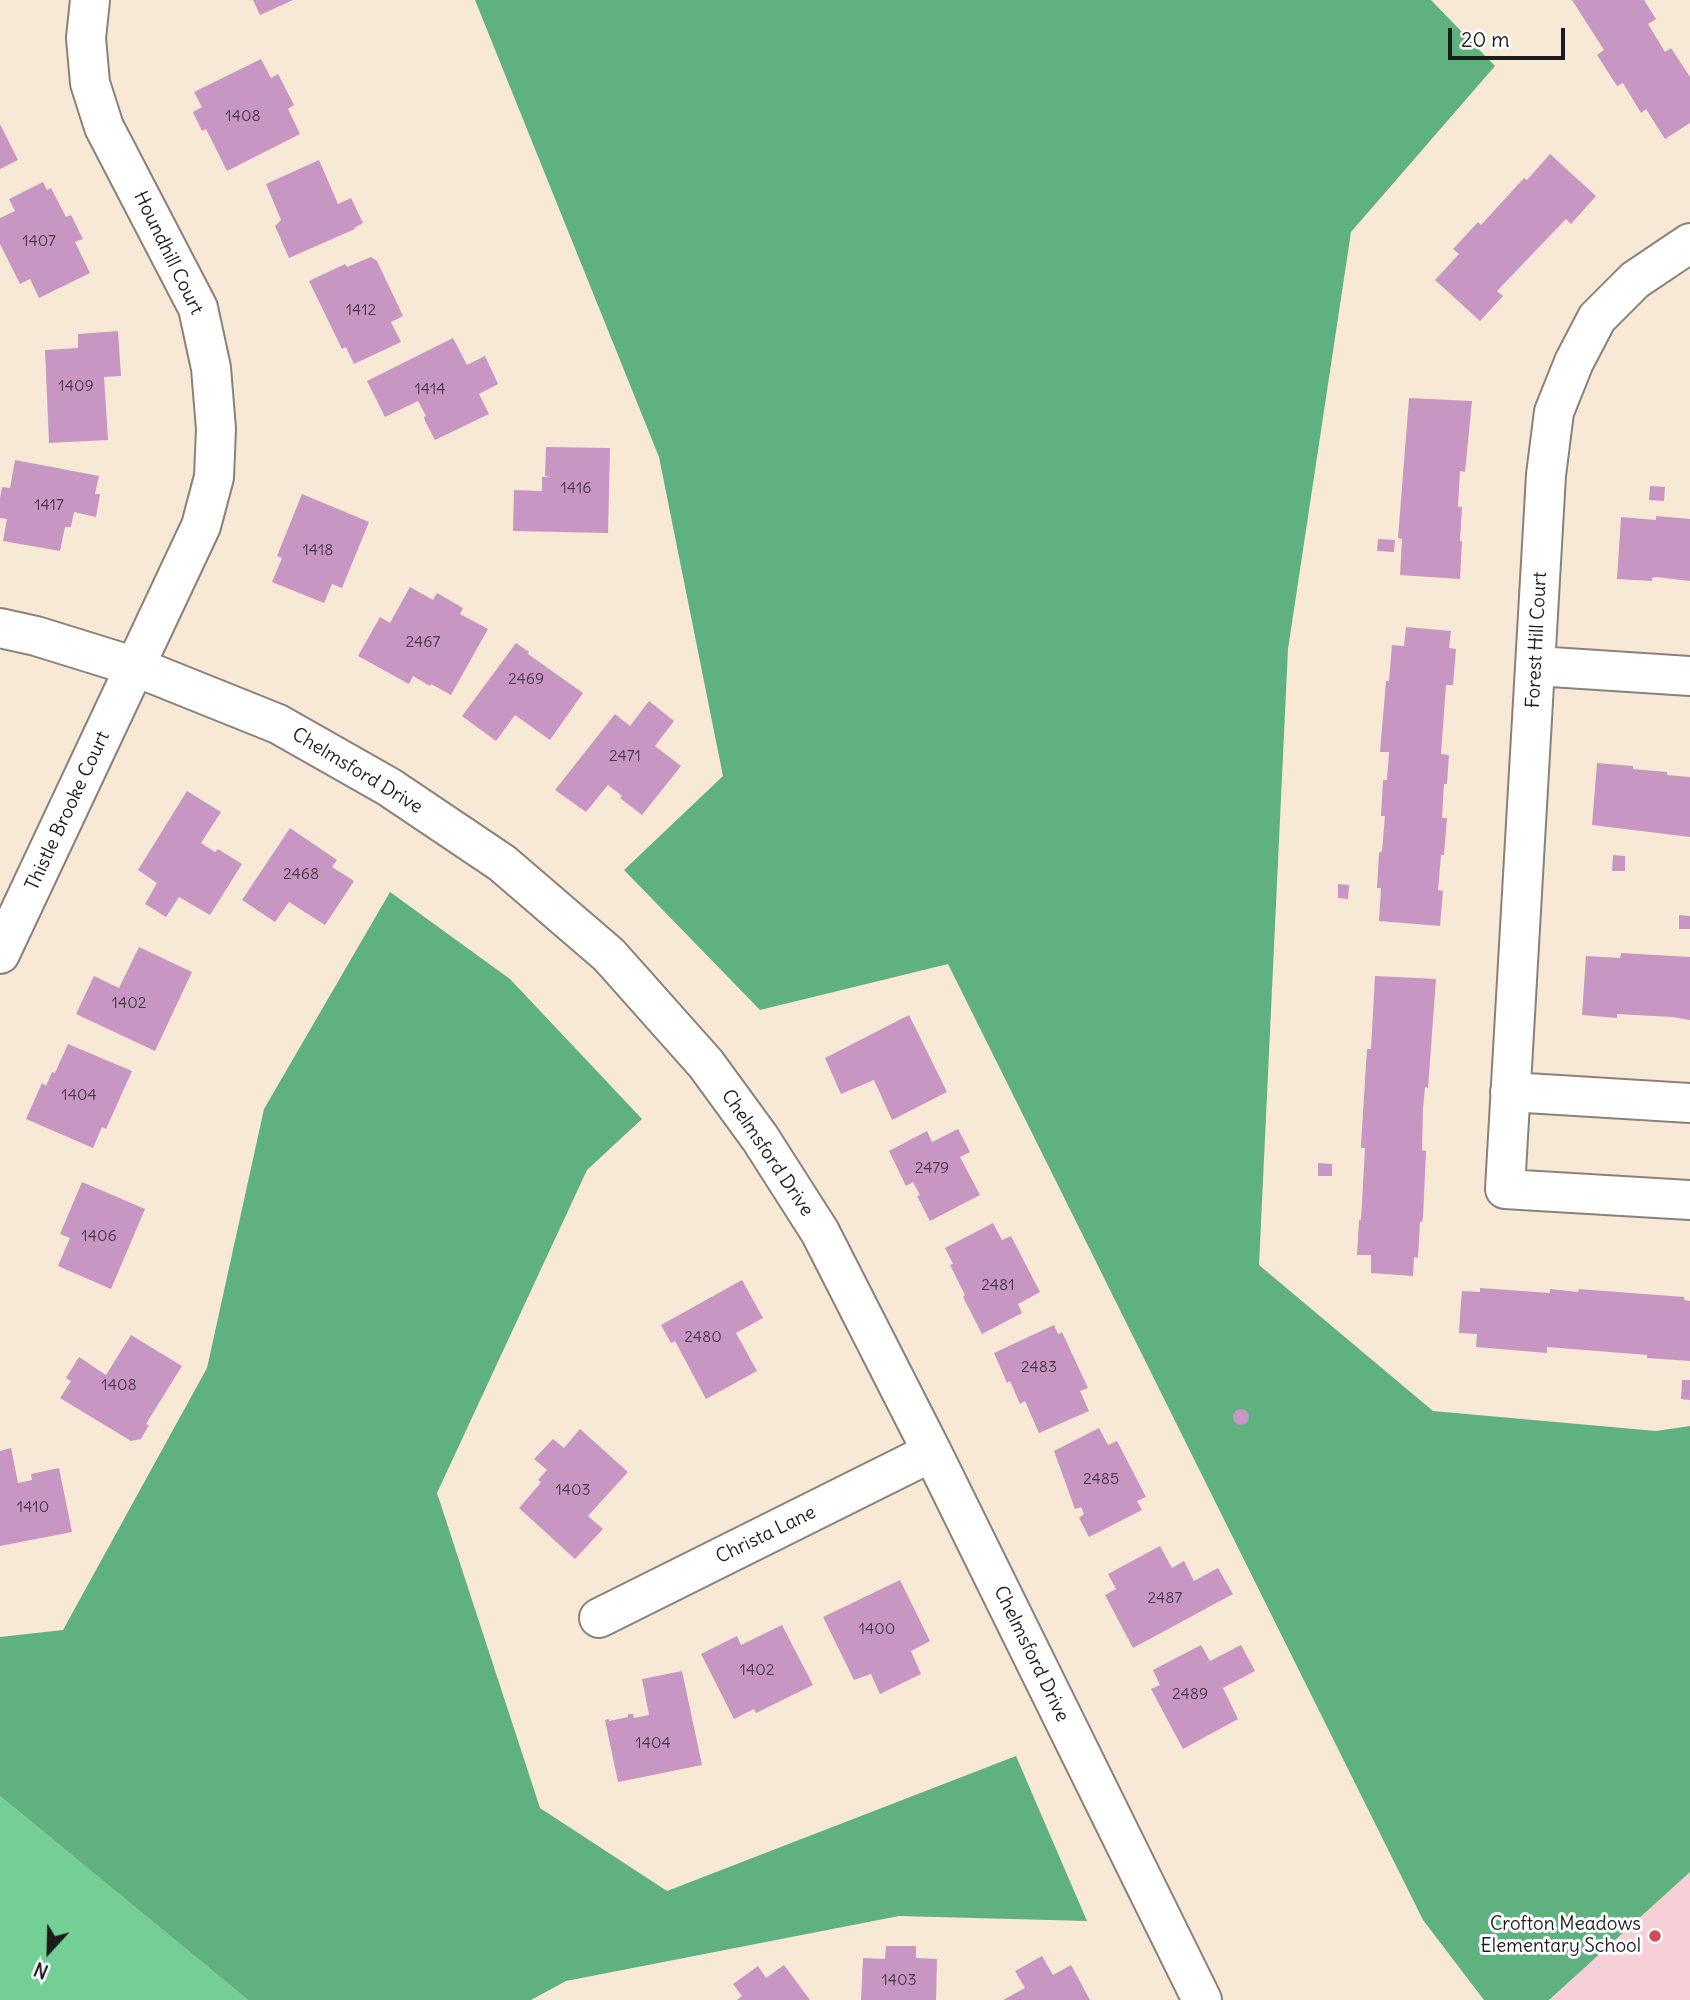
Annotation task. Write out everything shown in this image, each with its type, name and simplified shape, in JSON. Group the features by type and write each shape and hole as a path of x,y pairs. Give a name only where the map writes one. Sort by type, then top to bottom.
{"street":[{"name":"Houndhill Court","path":"90,0 86,38 90,83 104,127 198,308 211,368 215,423 214,477 201,526 136,667"},
{"name":"Forest Hill Court","path":"1690,243 1635,280 1597,318 1574,362 1554,412 1546,475 1505,1189 1690,1200"},
{"name":"Chelmsford Drive","path":"0,628 36,636 136,667 278,724 389,787 502,863 608,955 706,1063 760,1138 820,1233 932,1452 1202,2000"},
{"path":"1536,666 1690,676"},
{"name":"Thistle Brooke Court","path":"0,954 136,667"},
{"path":"1510,1092 1690,1103"},
{"name":"Christa Lane","path":"599,1618 932,1452"}],"shaded area":[{"name":"Crofton Meadows Elementary School","path":"1690,1872 1690,2000 1549,2000"}],"green space":[{"path":"475,0 1431,0 1495,66 1351,232 1288,649 1259,1265 1433,1411 1656,1431 1690,1426 1690,1872 1549,2000 1484,2000 1423,1920 948,964 760,1010 624,870 723,776 659,457"},
{"path":"390,892 510,979 642,1119 587,1170 437,1493 540,1808 667,1891 1016,1756 1087,1921 899,1916 566,1981 531,2000 248,2000 0,1796 0,1637 63,1630 207,1368 264,1109"},
{"path":"0,1796 248,2000 0,2000"}],"building":[{"path":"253,0 293,0 260,15"},
{"path":"1572,0 1644,0 1656,19 1648,24 1665,52 1671,48 1690,77 1690,123 1665,139 1646,109 1641,113 1623,83 1617,86 1597,55 1604,50"},
{"path":"261,59 271,78 278,74 294,105 288,109 300,134 227,171 206,129 202,131 193,112 202,107 194,92"},
{"path":"0,124 18,160 0,169"},
{"path":"1550,154 1596,196 1571,224 1566,219 1497,291 1503,296 1480,321 1435,280 1459,254 1453,249 1478,222 1481,225 1524,178 1527,180"},
{"path":"319,160 338,204 351,198 363,223 289,258 275,226 281,220 266,184"},
{"path":"43,182 47,190 51,188 66,217 71,215 83,239 75,242 90,273 39,298 30,279 20,284 0,244 0,218 15,211 9,199"},
{"path":"371,257 377,261 403,316 391,322 401,342 354,364 346,347 342,349 309,281 345,264 347,267"},
{"path":"118,331 121,376 104,377 108,440 49,443 45,350 78,348 78,334"},
{"path":"453,338 467,365 485,356 498,384 479,394 489,414 435,440 418,401 385,417 367,381"},
{"path":"1409,398 1472,401 1465,472 1460,471 1460,579 1400,575 1402,539 1398,538"},
{"path":"546,447 610,448 608,533 513,531 514,490 542,491 542,477 551,477 545,476"},
{"path":"15,460 99,476 95,494 100,494 96,517 74,512 71,527 65,527 60,551 3,541 7,519 0,518 0,498 2,487 10,488"},
{"path":"1650,486 1665,487 1664,501 1649,500"},
{"path":"302,494 369,522 342,588 332,584 324,603 272,582 282,558 277,556"},
{"path":"1656,516 1690,519 1690,581 1656,577 1652,578 1652,581 1617,579 1621,517 1656,520"},
{"path":"1378,539 1395,540 1394,552 1377,551"},
{"path":"410,587 433,600 437,593 463,608 460,614 488,629 451,695 413,676 409,684 358,656 380,617 390,623"},
{"path":"1406,627 1451,631 1449,648 1456,649 1453,685 1446,685 1441,754 1449,755 1442,818 1447,818 1444,855 1441,855 1438,890 1443,891 1440,926 1379,921 1379,853 1382,851 1385,816 1381,816 1383,780 1387,780 1389,752 1380,752 1386,681 1389,681 1392,645 1404,646"},
{"path":"516,643 583,693 550,740 515,715 496,741 462,716"},
{"path":"649,701 674,721 655,746 681,766 642,815 608,785 586,812 555,790 615,714 630,726"},
{"path":"1597,763 1633,766 1633,769 1690,777 1690,837 1592,825"},
{"path":"187,791 221,812 201,843 215,852 218,849 242,864 210,915 179,897 166,917 145,904 157,883 138,870"},
{"path":"290,828 337,860 332,867 354,881 325,925 289,902 275,922 242,900"},
{"path":"1613,855 1625,856 1625,871 1612,871"},
{"path":"1338,884 1349,885 1348,899 1338,898"},
{"path":"1679,915 1690,916 1690,929 1679,929"},
{"path":"139,947 192,972 155,1051 76,1014 94,976 119,988"},
{"path":"1621,953 1690,957 1690,1020 1617,1014 1617,1018 1582,1015 1586,956 1620,958"},
{"path":"1375,976 1436,979 1428,1088 1425,1087 1423,1109 1422,1150 1426,1151 1423,1218 1420,1222 1418,1258 1414,1257 1413,1276 1371,1273 1371,1255 1357,1255 1365,1148 1361,1148 1361,1144 1367,1049 1371,1049"},
{"path":"909,1015 947,1092 892,1120 874,1080 841,1094 825,1058"},
{"path":"68,1044 132,1071 106,1129 102,1127 93,1148 26,1119 42,1083 46,1086 52,1072 55,1073"},
{"path":"958,1129 970,1152 960,1157 980,1195 930,1221 913,1182 906,1186 889,1151 927,1131 932,1142"},
{"path":"1318,1163 1332,1164 1332,1176 1318,1176"},
{"path":"82,1182 145,1209 111,1289 58,1266 70,1238 60,1234"},
{"path":"993,1223 1002,1240 1011,1236 1040,1292 1018,1304 1022,1313 982,1334 963,1297 965,1295 945,1248"},
{"path":"742,1280 763,1318 736,1333 757,1371 706,1399 675,1341 671,1343 661,1325"},
{"path":"1480,1288 1550,1293 1550,1289 1578,1292 1579,1289 1684,1297 1684,1300 1690,1301 1690,1361 1547,1347 1547,1353 1476,1347 1477,1334 1459,1333 1460,1316 1462,1291 1480,1292"},
{"path":"1054,1325 1058,1334 1062,1332 1088,1388 1080,1391 1089,1411 1039,1433 1025,1401 1020,1404 994,1353"},
{"path":"131,1335 182,1366 146,1424 149,1425 141,1439 131,1441 60,1398 71,1381 66,1378 79,1357 106,1375"},
{"path":"1682,1380 1690,1380 1690,1400 1681,1399"},
{"path":"1238,1409 1244,1409 1249,1417 1247,1423 1238,1425 1233,1420 1233,1414"},
{"path":"1099,1428 1108,1445 1117,1441 1146,1497 1137,1501 1142,1510 1089,1537 1079,1518 1084,1514 1081,1507 1075,1509 1054,1451"},
{"path":"580,1429 628,1472 588,1516 603,1529 575,1559 519,1508 541,1482 538,1480 547,1470 534,1459 553,1439 564,1448"},
{"path":"11,1448 18,1483 32,1480 31,1474 59,1468 72,1532 0,1546 0,1451"},
{"path":"1160,1546 1172,1568 1184,1561 1194,1581 1218,1568 1233,1594 1133,1648 1105,1595 1116,1589 1108,1574"},
{"path":"900,1580 930,1641 911,1651 921,1674 880,1694 871,1674 854,1680 823,1617"},
{"path":"782,1625 813,1685 756,1713 754,1709 734,1719 701,1654 737,1636 741,1645"},
{"path":"1201,1645 1210,1661 1241,1645 1255,1671 1223,1688 1238,1719 1183,1749 1151,1689 1160,1685 1153,1670"},
{"path":"682,1671 702,1765 618,1782 605,1720 628,1717 628,1714 633,1714 634,1718 649,1715 642,1679"},
{"path":"886,1946 916,1946 916,1958 937,1959 936,2000 861,2000 863,1958 885,1959"},
{"path":"1042,1956 1053,1975 1071,1965 1090,2000 1003,2000 1025,1988 1015,1971"},
{"path":"784,1965 810,2000 737,2000 742,1996 733,1984 758,1966 766,1978"}],"place":[{"name":"Crofton Meadows Elementary School","path":"1655,1936"}]}
